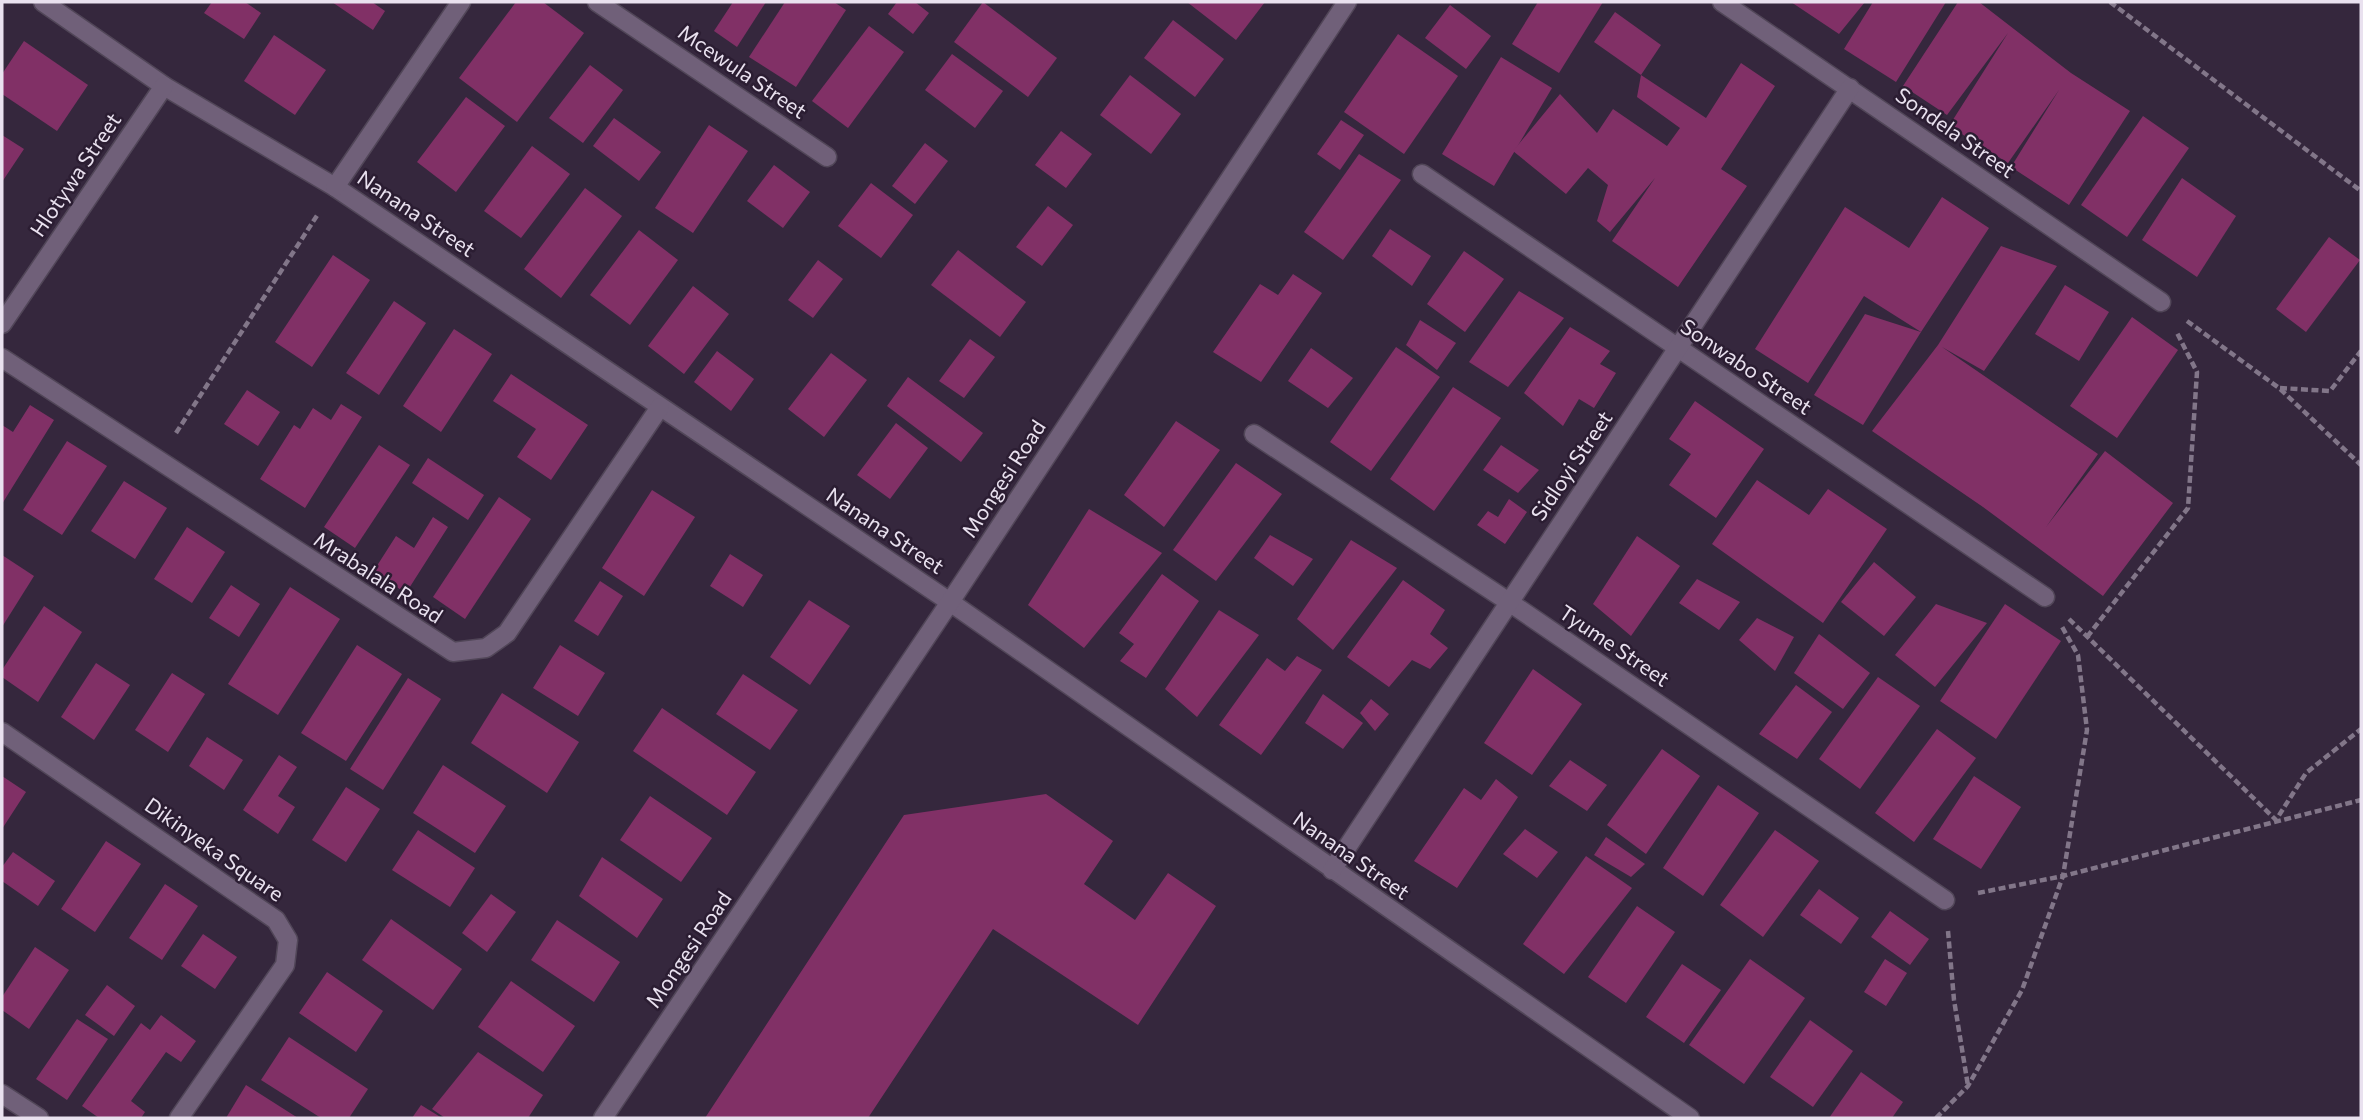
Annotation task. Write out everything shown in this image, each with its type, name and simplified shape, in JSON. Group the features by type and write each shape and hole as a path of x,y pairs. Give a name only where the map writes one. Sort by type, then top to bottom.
{"street":[{"name":"Nanana Street","path":"43,2 163,86 335,187 950,602 1690,1118"},
{"path":"335,187 461,2"},
{"name":"Mcewula Street","path":"597,2 827,157"},
{"name":"Mongesi Road","path":"603,1118 950,602 1347,2"},
{"name":"Sondela Street","path":"1722,2 2161,302"},
{"name":"Hlotywa Street","path":"2,324 163,86"},
{"name":"Sidloyi Street","path":"1332,870 1850,88"},
{"name":"Sonwabo Street","path":"1422,174 2045,597"},
{"name":"Mrabalala Road","path":"2,358 445,650 471,651 486,648 507,633 660,407"},
{"name":"Tyume Street","path":"1254,434 1509,602 1945,900"},
{"name":"Dikinyeka Square","path":"2,732 275,920 288,940 285,965 179,1118"},
{"path":"2,1094 39,1118"}],"path":[{"path":"2110,2 2361,191"},
{"path":"158,461 335,187"},
{"path":"2161,302 2279,388 2361,465"},
{"path":"2087,637 2188,508 2197,372 2161,302"},
{"path":"2279,388 2330,391 2361,351"},
{"path":"2045,597 2276,820"},
{"path":"1936,1118 1968,1086 2022,990 2063,876 2087,730 2078,655 2045,597"},
{"path":"2276,820 2305,773 2361,729"},
{"path":"1968,1086 1954,1000 1945,900 2063,876 2361,800"}],"building":[{"path":"212,2 245,2 261,13 244,39 204,13"},
{"path":"332,2 372,2 385,11 373,30"},
{"path":"516,2 543,2 584,33 517,122 459,78"},
{"path":"733,2 766,2 737,47 714,31"},
{"path":"785,2 834,2 846,10 796,87 749,57"},
{"path":"897,2 915,2 929,13 913,34 888,14"},
{"path":"983,2 1057,58 1028,97 954,42"},
{"path":"1187,2 1265,2 1236,40"},
{"path":"1538,2 1603,2 1559,73 1512,44"},
{"path":"1791,2 1865,2 1839,34"},
{"path":"1873,2 1946,2 1896,82 1844,49"},
{"path":"1958,2 1979,2 2071,73 2130,111 2069,205 2011,167 2059,90 2008,163 1949,126 2008,33 1947,115 1903,86"},
{"path":"1450,5 1491,36 1466,69 1425,38"},
{"path":"1615,12 1661,45 1641,75 1594,42"},
{"path":"1173,20 1224,59 1195,97 1144,58"},
{"path":"869,26 904,52 848,128 812,101"},
{"path":"1398,34 1458,76 1404,154 1344,112"},
{"path":"274,35 326,70 295,115 244,81"},
{"path":"24,41 88,85 57,131 2,94 2,74"},
{"path":"952,54 1003,91 975,128 925,90"},
{"path":"1501,57 1552,88 1494,186 1442,154"},
{"path":"1741,63 1775,86 1721,169 1747,186 1678,287 1612,241 1655,178 1610,232 1597,221 1608,185 1588,168 1566,194 1513,151 1560,94 1597,133 1613,109 1667,146 1680,128 1637,97 1641,75 1706,118"},
{"path":"590,65 623,90 583,143 549,118"},
{"path":"1130,75 1181,114 1151,154 1100,115"},
{"path":"466,97 505,126 456,192 417,162"},
{"path":"2143,116 2189,148 2127,237 2081,205"},
{"path":"614,118 661,152 639,181 593,146"},
{"path":"1341,120 1364,135 1340,170 1317,154"},
{"path":"709,125 748,151 693,233 655,208"},
{"path":"1061,131 1092,154 1066,188 1035,165"},
{"path":"2,135 24,149 2,182"},
{"path":"925,143 948,161 915,204 892,186"},
{"path":"532,146 570,174 521,238 484,211"},
{"path":"1359,154 1401,180 1343,260 1304,232"},
{"path":"774,165 810,192 783,228 747,201"},
{"path":"2182,178 2236,216 2197,277 2142,240"},
{"path":"871,183 913,215 881,258 838,226"},
{"path":"585,188 622,216 561,298 524,269"},
{"path":"1942,197 1989,228 1921,332 1864,296 1808,383 1755,349 1845,207 1909,248"},
{"path":"1048,206 1073,225 1042,266 1016,247"},
{"path":"1390,229 1431,256 1412,286 1372,256"},
{"path":"639,230 678,260 630,325 590,295"},
{"path":"2329,237 2360,260 2306,332 2276,309"},
{"path":"2001,246 2057,266 1984,371 1942,347 2098,454 2046,527 2105,451 2173,503 2103,596 1983,507 1872,431 1938,345"},
{"path":"958,250 1026,302 1000,337 931,285"},
{"path":"1464,251 1504,279 1465,332 1427,304"},
{"path":"333,255 370,280 312,367 275,342"},
{"path":"818,260 843,279 813,318 788,300"},
{"path":"1293,274 1322,293 1261,382 1213,352 1260,284 1278,295"},
{"path":"2065,285 2109,312 2079,361 2035,334"},
{"path":"693,286 729,314 684,374 648,346"},
{"path":"1519,291 1564,318 1508,387 1469,362"},
{"path":"394,301 426,323 379,395 346,373"},
{"path":"1865,314 1921,332 1863,425 1814,395"},
{"path":"2132,317 2178,350 2117,438 2070,406"},
{"path":"1420,320 1456,343 1437,370 1406,345"},
{"path":"1570,327 1610,351 1600,364 1616,373 1594,408 1579,399 1563,426 1524,393"},
{"path":"454,329 492,354 441,432 403,406"},
{"path":"970,339 995,357 964,398 939,381"},
{"path":"1396,347 1440,377 1371,471 1330,442"},
{"path":"1311,348 1353,378 1328,408 1288,381"},
{"path":"717,351 754,379 731,411 694,382"},
{"path":"831,353 867,380 824,437 788,409"},
{"path":"511,374 588,425 551,480 517,457 536,429 493,401"},
{"path":"908,377 983,433 961,462 887,406"},
{"path":"1453,387 1501,418 1434,511 1390,479"},
{"path":"247,390 280,412 258,446 224,424"},
{"path":"1695,401 1764,449 1716,518 1669,485 1691,454 1669,439"},
{"path":"341,404 362,417 305,508 260,479 294,425 300,429 313,408 331,420"},
{"path":"30,405 54,420 2,504 2,425 13,432"},
{"path":"1176,421 1220,450 1164,527 1124,495"},
{"path":"896,423 928,448 890,499 857,475"},
{"path":"67,441 107,466 62,535 23,510"},
{"path":"379,445 410,465 355,548 324,527"},
{"path":"1501,445 1539,470 1518,493 1483,470"},
{"path":"428,458 484,495 468,520 412,483"},
{"path":"1236,463 1282,494 1216,581 1173,550"},
{"path":"1757,480 1809,515 1828,489 1887,529 1823,623 1712,544"},
{"path":"124,481 167,508 135,559 91,531"},
{"path":"652,490 695,517 644,596 602,568"},
{"path":"499,497 531,519 465,619 433,597"},
{"path":"1509,499 1527,512 1505,544 1477,525 1488,511 1498,517"},
{"path":"1089,509 1162,553 1084,648 1028,605"},
{"path":"433,517 448,527 406,593 373,572 396,536 414,548"},
{"path":"187,527 225,552 192,603 154,579"},
{"path":"1270,535 1313,559 1293,586 1254,558"},
{"path":"1637,536 1680,566 1631,636 1593,604"},
{"path":"1351,540 1397,568 1333,650 1297,619"},
{"path":"730,554 763,575 743,607 710,586"},
{"path":"2,555 34,576 2,627"},
{"path":"1874,562 1916,597 1884,636 1841,602"},
{"path":"1162,574 1199,601 1146,678 1120,661 1134,644 1119,633"},
{"path":"1697,579 1740,602 1719,630 1679,603"},
{"path":"1403,580 1445,610 1430,634 1448,648 1430,669 1412,660 1389,687 1347,657"},
{"path":"600,581 623,596 598,636 574,621"},
{"path":"231,585 260,604 239,637 209,618"},
{"path":"290,587 340,619 278,715 228,684"},
{"path":"809,600 850,626 810,685 770,657"},
{"path":"1936,604 1987,623 1935,687 1895,655"},
{"path":"2005,604 2061,641 1996,739 1940,701"},
{"path":"44,606 82,632 38,702 2,677 2,670"},
{"path":"1219,610 1259,635 1197,717 1165,689"},
{"path":"1757,618 1794,637 1775,671 1739,640"},
{"path":"1819,634 1870,673 1843,709 1794,673"},
{"path":"357,645 402,674 346,761 301,733"},
{"path":"560,645 605,673 578,716 533,688"},
{"path":"1297,656 1322,670 1261,755 1219,725 1267,658 1285,671"},
{"path":"96,663 130,685 94,740 61,717"},
{"path":"1533,669 1582,704 1532,775 1484,743"},
{"path":"172,673 205,694 168,752 135,730"},
{"path":"743,674 798,710 770,750 716,714"},
{"path":"1878,677 1920,706 1860,789 1819,759"},
{"path":"408,678 441,699 383,790 350,769"},
{"path":"1796,685 1832,712 1797,759 1759,734"},
{"path":"502,693 579,742 547,793 471,743"},
{"path":"1323,694 1363,723 1343,749 1305,723"},
{"path":"1371,699 1389,714 1375,731 1360,713"},
{"path":"662,708 756,772 727,815 633,751"},
{"path":"1937,729 1976,758 1914,842 1875,813"},
{"path":"207,737 243,760 224,790 189,766"},
{"path":"1662,749 1700,776 1646,854 1607,825"},
{"path":"279,755 297,767 278,796 295,807 278,834 243,810"},
{"path":"1570,760 1607,785 1587,811 1549,786"},
{"path":"443,765 506,806 475,853 413,813"},
{"path":"2,776 26,792 2,829"},
{"path":"1974,776 2021,807 1981,869 1933,839"},
{"path":"1496,779 1518,797 1457,888 1414,861 1464,788 1481,800"},
{"path":"1718,785 1759,813 1703,896 1663,868"},
{"path":"346,787 380,809 346,862 312,840"},
{"path":"1046,794 1113,841 1084,884 1135,920 1168,873 1216,906 1138,1025 993,929 868,1118 705,1118 904,815"},
{"path":"650,796 712,838 681,882 620,840"},
{"path":"1525,829 1558,852 1537,878 1503,854"},
{"path":"418,830 475,868 450,907 392,870"},
{"path":"1775,830 1819,861 1763,937 1720,905"},
{"path":"1606,837 1645,864 1631,877 1594,855"},
{"path":"106,841 141,864 95,932 61,909"},
{"path":"13,852 55,881 38,906 2,881 2,867"},
{"path":"1586,856 1632,888 1564,974 1523,944"},
{"path":"602,857 663,899 637,938 579,896"},
{"path":"165,884 198,906 162,960 129,938"},
{"path":"1819,889 1859,918 1841,944 1800,915"},
{"path":"491,894 516,912 487,952 462,933"},
{"path":"1637,906 1675,932 1626,1003 1588,977"},
{"path":"1890,911 1929,939 1910,965 1871,937"},
{"path":"391,919 462,969 433,1010 362,960"},
{"path":"557,920 620,962 594,1002 531,960"},
{"path":"203,934 237,957 215,989 181,966"},
{"path":"35,947 69,970 29,1029 2,1010 2,997"},
{"path":"1750,959 1805,998 1744,1084 1689,1045"},
{"path":"1885,959 1907,973 1886,1006 1864,992"},
{"path":"1682,964 1721,990 1684,1043 1646,1017"},
{"path":"327,972 383,1011 356,1052 299,1013"},
{"path":"511,981 575,1026 543,1072 478,1027"},
{"path":"107,985 135,1006 114,1036 85,1015"},
{"path":"161,1015 196,1041 181,1062 166,1052 131,1101 145,1112 141,1118 99,1118 82,1106 141,1023 150,1030"},
{"path":"77,1019 108,1039 67,1100 36,1079"},
{"path":"1810,1020 1853,1051 1813,1107 1770,1077"},
{"path":"289,1037 368,1089 349,1118 321,1118 261,1080"},
{"path":"478,1052 543,1095 528,1118 445,1118 432,1109"},
{"path":"1861,1072 1903,1102 1892,1118 1829,1118"},
{"path":"246,1085 298,1118 226,1118"},
{"path":"421,1105 442,1118 412,1118"}]}
